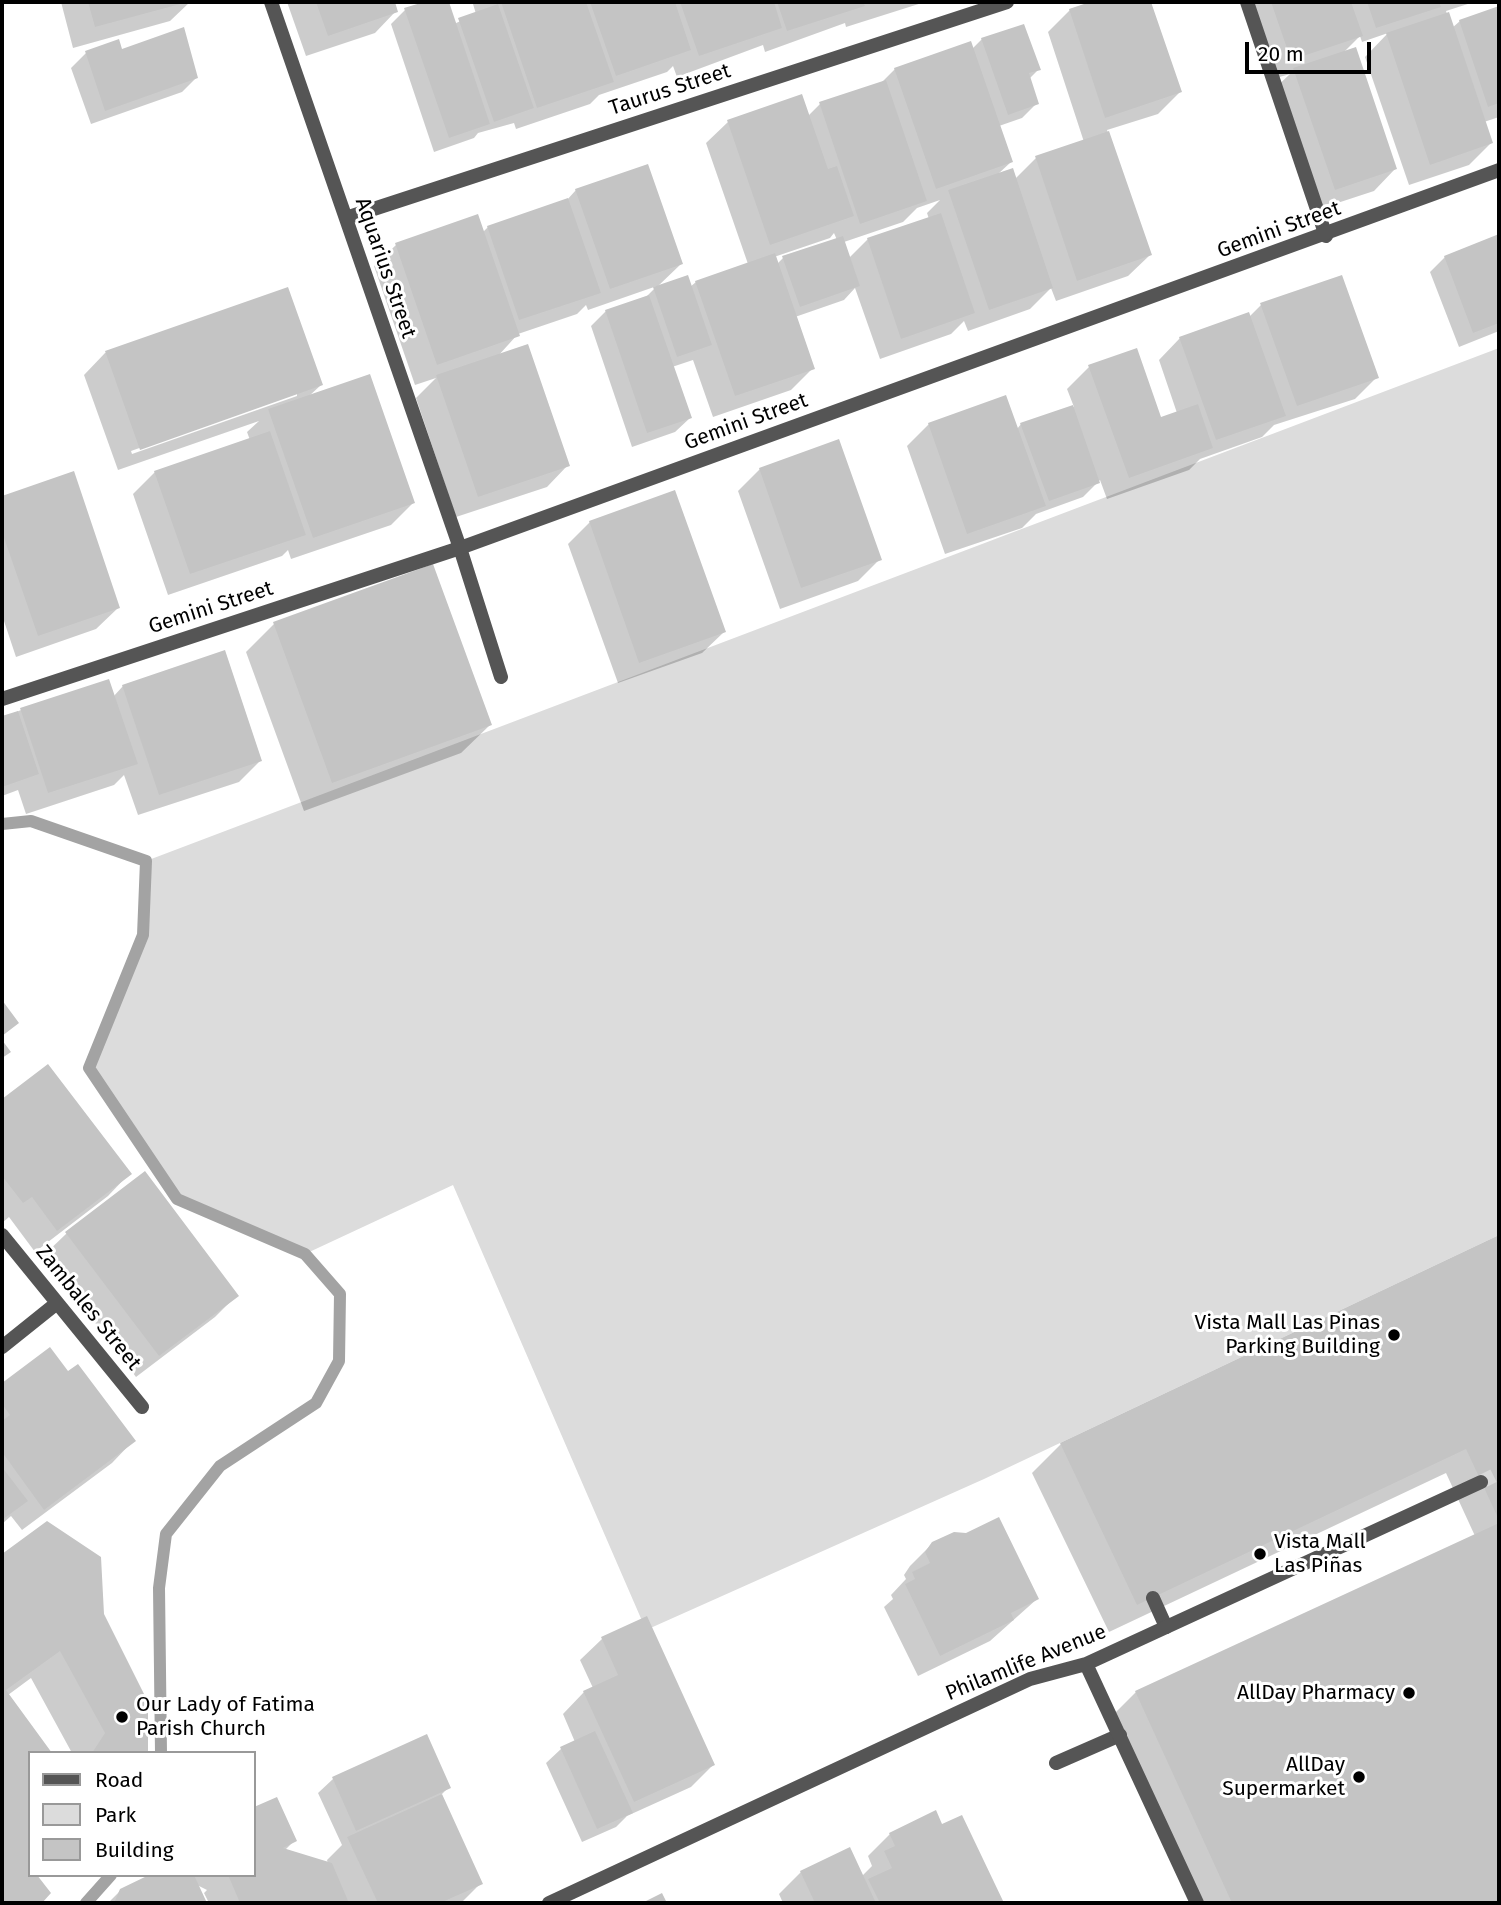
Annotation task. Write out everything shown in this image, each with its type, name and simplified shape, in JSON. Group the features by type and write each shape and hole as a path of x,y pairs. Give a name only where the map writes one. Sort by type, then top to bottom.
{"street":[{"name":"Aquarius Street","path":"271,2 460,548 501,677"},
{"name":"Taurus Street","path":"346,218 1007,2"},
{"path":"1247,2 1326,236"},
{"name":"Gemini Street","path":"2,699 460,548 1326,236 1499,170"},
{"name":"Zambales Street","path":"2,1235 142,1407"},
{"path":"2,1346 57,1303"},
{"name":"Philamlife Avenue","path":"549,1903 1031,1679 1086,1664 1481,1482"},
{"path":"1153,1598 1167,1627"},
{"path":"1086,1664 1197,1903"},
{"path":"1056,1763 1120,1735"}],"green space":[{"path":"1499,348 1499,1235 984,1479 646,1630 453,1185 305,1254 177,1199 89,1068 143,935 146,861"}],"building":[{"path":"88,2 184,2 184,3 95,27"},
{"path":"316,2 395,2 398,12 328,36"},
{"path":"424,2 449,2 490,124 449,138 404,8"},
{"path":"501,2 586,2 614,82 537,108"},
{"path":"590,2 675,2 691,50 616,76"},
{"path":"680,2 774,2 782,28 699,56"},
{"path":"777,2 863,2 865,6 787,31"},
{"path":"1090,2 1151,2 1182,92 1105,118 1069,9"},
{"path":"1271,2 1351,2 1363,36 1291,60"},
{"path":"1367,2 1439,2 1441,7 1376,28"},
{"path":"498,4 534,108 494,122 458,18"},
{"path":"1499,6 1499,103 1488,107 1459,20"},
{"path":"1449,12 1493,143 1430,165 1386,33"},
{"path":"1024,24 1041,70 1029,73 1039,104 1008,115 981,38"},
{"path":"184,27 198,78 105,111 85,51 119,39 122,49"},
{"path":"971,41 1013,162 936,189 894,68"},
{"path":"1356,47 1397,169 1335,190 1293,68"},
{"path":"886,80 927,201 860,224 819,102"},
{"path":"802,94 828,169 837,166 854,216 770,245 727,120"},
{"path":"1109,131 1152,255 1077,281 1035,156"},
{"path":"648,164 683,264 610,289 575,189"},
{"path":"1013,168 1053,288 989,310 948,190"},
{"path":"568,198 601,293 519,320 487,226"},
{"path":"941,213 975,313 901,339 867,238"},
{"path":"478,214 520,336 437,365 395,243"},
{"path":"1499,234 1499,323 1473,333 1444,256"},
{"path":"843,236 860,286 800,307 782,256"},
{"path":"775,253 815,369 735,396 695,281"},
{"path":"688,275 712,345 677,357 653,287"},
{"path":"1342,275 1379,378 1297,406 1260,303"},
{"path":"288,287 323,385 140,450 105,351"},
{"path":"649,295 692,418 647,433 605,310"},
{"path":"1249,312 1286,416 1216,440 1179,337"},
{"path":"528,344 570,466 478,497 436,375"},
{"path":"1137,348 1161,417 1198,404 1213,448 1129,478 1088,365"},
{"path":"370,374 415,503 313,538 268,409"},
{"path":"1006,395 1046,506 967,534 928,423"},
{"path":"1073,405 1100,483 1049,501 1020,423"},
{"path":"270,431 306,535 190,574 154,471"},
{"path":"839,439 882,560 801,588 759,468"},
{"path":"74,471 120,608 38,636 2,532 2,496"},
{"path":"675,490 726,632 639,663 589,521"},
{"path":"433,564 492,725 332,783 273,622"},
{"path":"225,650 262,761 159,795 122,685"},
{"path":"109,679 138,764 48,793 20,708"},
{"path":"18,711 39,774 2,787 2,716"},
{"path":"2,1000 19,1023 2,1036"},
{"path":"2,1040 11,1052 2,1058"},
{"path":"48,1064 132,1174 57,1231 32,1197 23,1203 2,1176 2,1099"},
{"path":"145,1171 239,1296 159,1356 65,1232"},
{"name":"Vista Mall Las Pinas Parking Building","path":"1499,1235 1499,1520 1466,1449 1137,1605 1060,1443"},
{"path":"50,1347 68,1371 78,1364 136,1441 44,1510 2,1452 2,1421 10,1415 2,1404 2,1383"},
{"path":"2,1467 28,1501 2,1520"},
{"path":"999,1517 1039,1599 1011,1613 1014,1620 940,1656 905,1584 915,1579 912,1572 930,1563 925,1552 932,1542 954,1532 966,1533"},
{"name":"Our Lady of Fatima Parish Church","path":"47,1521 101,1557 104,1614 148,1702 148,1751 93,1751 105,1733 60,1651 6,1690 51,1751 28,1751 28,1877 39,1877 51,1893 42,1903 2,1903 2,1554"},
{"path":"1499,1523 1499,1903 1232,1903 1135,1691"},
{"path":"647,1616 715,1765 634,1802 583,1691 618,1675 601,1637"},
{"path":"595,1731 633,1813 597,1829 560,1747"},
{"path":"427,1734 451,1788 356,1831 332,1777"},
{"path":"442,1794 483,1884 440,1903 378,1903 347,1837"},
{"path":"277,1797 297,1841 283,1848 332,1863 349,1903 240,1903 229,1877 256,1877 256,1806"},
{"path":"936,1810 942,1824 962,1815 1004,1903 880,1903 868,1879 892,1868 884,1851 895,1846 889,1833"},
{"path":"850,1847 876,1903 815,1903 800,1871"},
{"path":"145,1877 195,1877 207,1903 114,1903 120,1889"},
{"path":"662,1893 667,1903 642,1903"}],"waterway":[{"path":"2,824 31,821 146,861 143,935 89,1068 177,1199 305,1254 340,1294 339,1361 316,1403 220,1466 166,1534 159,1588 161,1751"},
{"path":"86,1903 109,1877"}],"tunnel":[{"path":"1481,1482 1499,1473"}],"place":[{"name":"Vista Mall Las Pinas Parking Building","path":"1394,1335"},
{"name":"Vista Mall Las Piñas","path":"1260,1554"},
{"name":"AllDay Pharmacy","path":"1409,1693"},
{"name":"Our Lady of Fatima Parish Church","path":"122,1717"},
{"name":"AllDay Supermarket","path":"1359,1777"}]}
